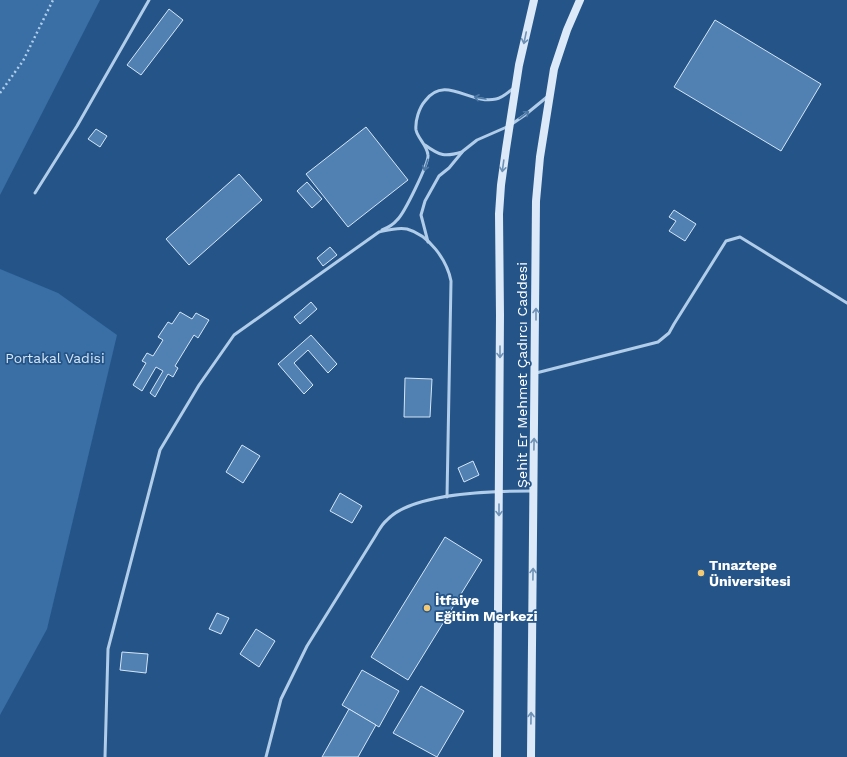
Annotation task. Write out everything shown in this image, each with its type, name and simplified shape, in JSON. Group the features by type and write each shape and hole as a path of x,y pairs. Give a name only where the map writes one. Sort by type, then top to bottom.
{"main road":[{"name":"Şehit Er Mehmet Çadırcı Caddesi","path":"497,757 500,315 498,214 515,87 534,0"},
{"name":"Şehit Er Mehmet Çadırcı Caddesi","path":"531,757 536,202 540,156 554,69 567,30 580,0"}],"lane":[{"path":"35,193 77,126 149,0"},
{"path":"105,757 108,649 160,450 199,385 234,335 397,220 402,214 424,171 428,156 425,145 416,130 419,110 426,100 435,93 444,89 455,90 465,95 483,100 490,100 505,95 515,87"},
{"path":"429,243 421,215 425,201 439,176 449,168 463,151 477,140 509,126 530,112 550,95"},
{"path":"425,145 435,152 448,156 463,151"},
{"path":"379,232 400,228 407,229 418,234 429,243 442,258 449,272 451,281 447,497"},
{"path":"535,373 658,342 672,328 726,241 740,237 847,303"},
{"path":"266,757 281,698 307,646 387,519 407,507 430,499 499,491 534,491"}],"path":[{"path":"0,93 23,61 53,0"}],"green space":[{"path":"0,0 100,0 0,195"},
{"name":"Portakal Vadisi","path":"0,269 58,293 117,335 47,629 0,715"}],"building":[{"path":"169,9 183,20 141,75 127,65"},
{"path":"715,20 821,84 781,151 674,87"},
{"path":"366,127 408,180 348,227 306,174"},
{"path":"96,129 107,136 100,147 88,139"},
{"path":"239,174 262,200 189,265 166,239"},
{"path":"307,182 322,199 312,208 297,191"},
{"path":"674,210 696,224 685,241 669,231 676,221 669,217"},
{"path":"330,247 337,255 323,266 317,258"},
{"path":"311,302 317,309 300,324 294,317"},
{"path":"180,312 192,319 196,313 209,320 198,338 194,335 175,366 178,368 173,377 168,374 155,397 150,393 163,371 156,367 142,391 133,385 146,363 142,361 147,353 153,356 163,340 158,337 168,322 172,324"},
{"path":"311,335 337,364 328,373 308,350 294,363 313,385 304,394 278,364"},
{"path":"405,378 432,379 430,417 404,417"},
{"path":"242,445 260,456 243,483 226,472"},
{"path":"473,461 479,475 464,482 458,468"},
{"path":"340,493 362,506 352,523 330,511"},
{"name":"İtfaiye Eğitim Merkezi","path":"445,537 482,560 408,680 371,657"},
{"path":"217,613 229,618 221,634 209,629"},
{"path":"256,629 275,641 259,667 240,654"},
{"path":"122,652 148,654 146,673 120,670"},
{"path":"362,670 399,691 379,727 342,705"},
{"path":"421,686 464,711 437,757 393,733"},
{"path":"349,709 376,725 358,757 322,757"}],"place":[{"name":"Tınaztepe Üniversitesi","path":"701,573"},
{"name":"İtfaiye Eğitim Merkezi","path":"427,608"}]}
